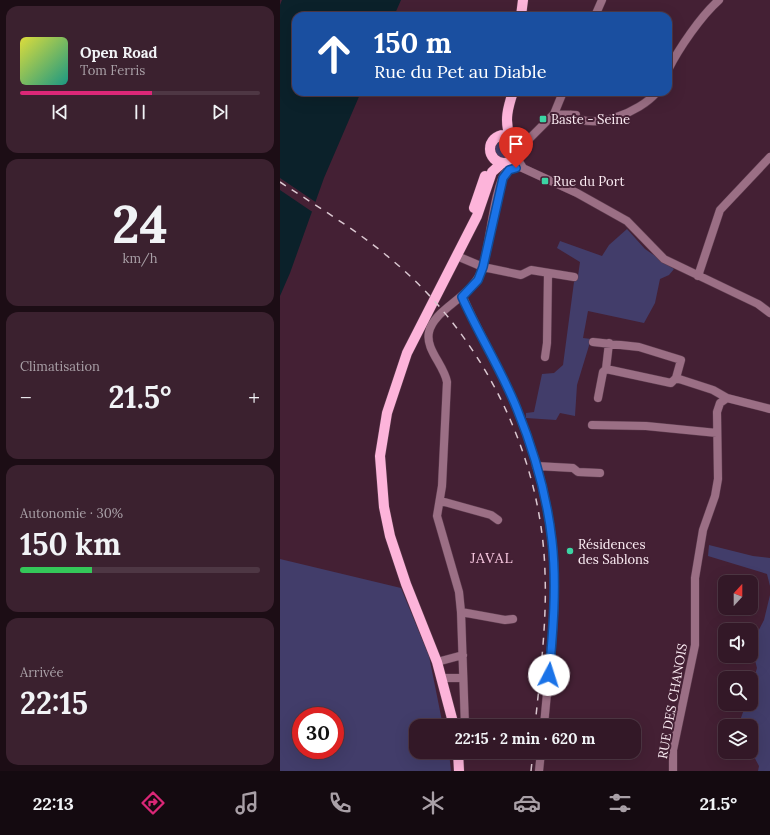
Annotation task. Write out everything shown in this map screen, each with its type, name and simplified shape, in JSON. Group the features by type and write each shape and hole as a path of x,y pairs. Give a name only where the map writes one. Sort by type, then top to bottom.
{"main road":[{"path":"522,12 524,0"},
{"path":"505,96 503,103 512,144"},
{"path":"452,719 437,662 404,578 390,536 384,507 380,456 387,413 407,353 457,256 481,205 492,172 504,163 512,144 507,119 512,96"},
{"path":"469,230 475,203 492,156 491,143 512,144"},
{"path":"492,156 504,163"},
{"path":"458,759 459,771"}],"street":[{"path":"597,12 602,0"},
{"path":"672,63 679,51 720,0"},
{"path":"522,168 512,144 528,140 554,114 561,96"},
{"path":"554,114 561,113 571,115 577,119 588,122 594,120 603,121 612,119 639,106 652,96"},
{"path":"698,276 720,210 770,157"},
{"path":"504,163 522,168 577,193 627,221 664,259 758,304 770,313"},
{"path":"465,719 459,592 437,516 442,486 447,382 446,372 432,350 428,338 436,320 462,297 478,280 480,266 500,185 505,173 522,168"},
{"path":"457,256 480,266 521,275 531,270 574,276"},
{"path":"545,357 547,343 548,273"},
{"path":"462,297 516,408 536,466 543,492 552,541 553,622 545,719"},
{"path":"593,342 639,347 681,360 676,378 671,383 606,369"},
{"path":"598,398 603,372 606,369 608,343"},
{"path":"676,378 713,390 727,398 770,409"},
{"name":"RUE DES CHANOIS","path":"673,771 674,750 695,645 695,578 703,530 715,496 718,479 717,412 720,403 727,398"},
{"path":"592,425 646,426 717,434"},
{"path":"536,466 574,468 578,472 600,473"},
{"path":"440,501 491,515 498,520"},
{"path":"461,612 505,620 513,619"},
{"path":"437,662 463,655"},
{"path":"442,678 463,678"},
{"path":"459,771 462,759"},
{"path":"539,771 540,759"}],"shaded area":[{"path":"500,138 508,138 514,144 514,152 508,158 500,158 494,152 494,144"},
{"path":"627,229 645,249 674,269 669,275 660,279 655,303 644,323 588,311 583,338 591,339 577,385 575,416 560,413 556,420 526,418 526,413 534,412 542,374 554,373 563,365 574,282 578,276 580,262 557,248 560,241 602,256 609,245"},
{"path":"709,545 753,556 770,558 770,586 767,574 708,556"},
{"path":"280,559 401,588 429,656 442,719 409,719 409,759 450,759 451,771 280,771"},
{"path":"770,595 770,771 758,771 759,766 755,759 758,759 758,719 741,719 743,711 758,711 758,671 756,671 756,663 758,663 758,632 764,620"}],"water":[{"path":"282,0 401,0 396,12 292,12 292,96 359,96 324,178 290,273 280,296 280,5"}],"pier":[{"path":"280,178 317,203 314,213 280,190"}],"railway":[{"path":"280,182 366,239 425,290 454,324 480,361 502,401 519,442 533,485 541,529 545,573 545,611 543,650 536,719"},
{"path":"531,771 532,759"}],"place":[{"name":"Baste - Seine","path":"543,119"},
{"name":"Rue du Port","path":"545,181"},
{"name":"Résidences des Sablons","path":"570,551"}],"district":[{"name":"JAVAL","path":"492,558"}],"route":[{"path":"516,168 505,173 496,200 490,242 483,267 478,280 462,297 516,408 527,436 543,492 552,541 553,564 554,597 549,675"}]}
